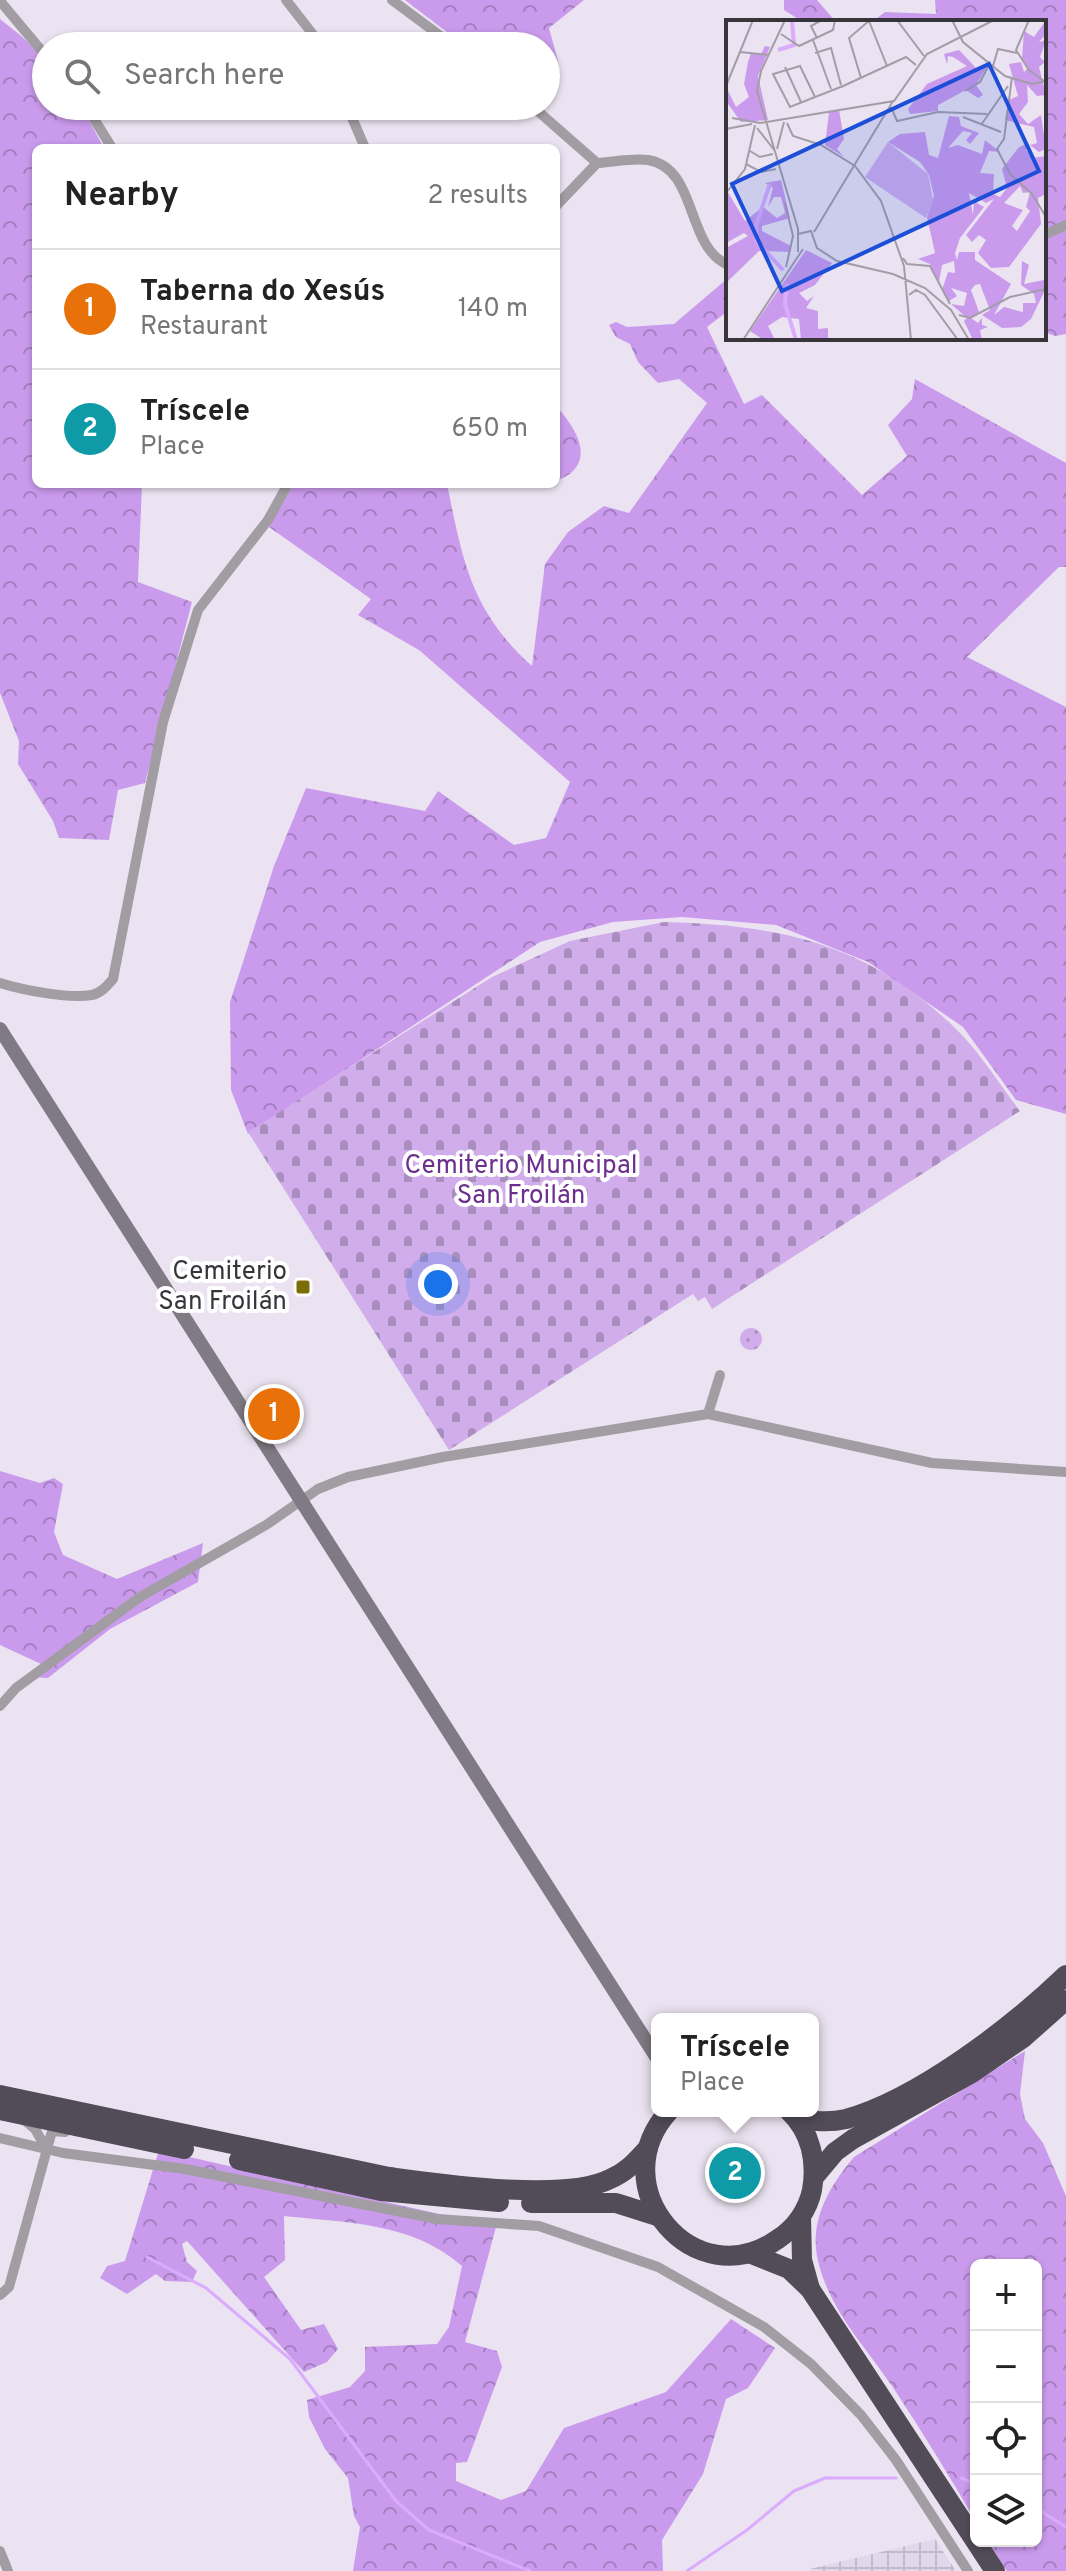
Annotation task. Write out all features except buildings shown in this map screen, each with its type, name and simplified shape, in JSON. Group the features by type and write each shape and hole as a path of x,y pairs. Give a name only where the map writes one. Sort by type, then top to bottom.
{"highway":[{"path":"803,2117 829,2122 847,2119 900,2096 1001,2030 1066,1975"},
{"path":"814,2177 835,2152 853,2139 972,2073 1023,2038 1066,2000"},
{"path":"3,2106 107,2132 407,2195 508,2203 616,2203 657,2216"},
{"path":"3,2106 389,2177 440,2184 549,2190 607,2181 631,2168 648,2148 663,2117"},
{"path":"794,2117 813,2156 814,2177 801,2217 802,2260 810,2289"},
{"path":"648,2148 644,2171 648,2195 657,2216 675,2236 697,2250 723,2256 749,2253 787,2234 801,2217"},
{"path":"749,2253 789,2269 810,2289 995,2571"}],"street":[{"path":"286,0 311,32"},
{"path":"392,0 435,32"},
{"path":"0,1 32,39"},
{"path":"95,120 110,144"},
{"path":"353,120 363,144"},
{"path":"548,120 597,163"},
{"path":"560,202 597,163 650,160 666,169 680,183 695,225 712,255 726,264"},
{"path":"1046,234 1066,225"},
{"path":"0,983 22,990 91,995 102,991 113,979 163,722 198,610 268,520 286,488"},
{"path":"0,1029 304,1499 651,2045"},
{"path":"708,1414 720,1375"},
{"path":"0,1706 16,1688 140,1597 266,1525 304,1499 348,1477 443,1457 708,1414 901,1458 1066,1472"},
{"path":"3,2106 35,2129 46,2148"},
{"path":"0,2295 9,2287 52,2131 107,2132"},
{"path":"0,2138 185,2169 437,2219 539,2226 658,2267 764,2327 811,2364 861,2415 896,2460 968,2571"},
{"path":"0,2551 8,2571"}],"shaded area":[{"path":"935,2539 956,2571 810,2571 810,2569"}],"green space":[{"path":"405,0 584,0 549,28 550,32 447,32"},
{"path":"784,0 817,0 834,20 800,20 784,10"},
{"path":"935,0 1066,0 1066,334 1055,336 1046,333 1046,20 875,20 885,12 936,14"},
{"path":"0,19 32,47 32,120 89,120 102,144 32,144 32,488 142,488 138,582 192,602 145,783 118,790 109,840 59,838 53,821 18,764 19,741 0,693"},
{"path":"726,280 726,313 707,327 744,404 762,395 862,495 907,456 888,425 912,399 915,379 1066,463 1066,567 1059,567 967,657 1066,707 1066,1114 1016,1100 963,1027 868,962 776,925 682,917 613,922 540,942 248,1134 231,1090 230,1002 274,866 306,788 425,811 438,791 514,845 546,838 570,782 419,650 358,615 371,599 269,527 292,488 448,488 458,538 473,584 495,625 532,666 545,564 568,532 604,506 629,513 707,403 679,379 658,383 638,362 630,344 616,337 609,325 616,322 627,327 674,324"},
{"path":"560,411 571,425 580,446 577,466 560,479"},
{"name":"Cemiterio Municipal San Froilán","path":"664,922 747,928 785,935 822,945 890,977 923,1000 965,1038 1020,1111 712,1309 705,1297 698,1301 693,1294 449,1450 248,1132 492,977 570,941"},
{"path":"747,1328 755,1328 762,1339 755,1350 747,1350 740,1343 740,1335"},
{"path":"0,1471 40,1483 54,1478 63,1484 54,1532 63,1555 117,1579 203,1543 198,1582 110,1629 48,1678 33,1677 41,1664 0,1645"},
{"path":"1025,2051 1020,2094 1025,2119 1043,2143 1066,2196 1066,2571 1007,2571 991,2547 1042,2547 1042,2259 970,2259 970,2512 896,2392 839,2311 822,2275 816,2242 820,2215 830,2190 854,2157"},
{"path":"159,2150 496,2227 465,2342 497,2351 502,2367 467,2462 456,2463 456,2481 501,2500 526,2491 564,2428 666,2392 731,2319 775,2348 748,2388 726,2399 703,2474 662,2540 663,2571 353,2571 360,2527 354,2516 348,2478 325,2449 309,2417 307,2400 350,2387 365,2371 365,2347 437,2344 449,2327 462,2266 443,2252 400,2233 355,2223 284,2216 285,2260 264,2277 301,2330 324,2324 338,2349 327,2362 304,2372 187,2241 182,2244 187,2262 197,2271 192,2282 165,2281 156,2274 127,2294 100,2278 107,2266 125,2261"}],"waterway":[{"path":"147,2257 206,2288 290,2359 396,2501 429,2530 530,2571"},
{"path":"687,2571 747,2530 794,2491 825,2478 896,2478"},
{"path":"961,2478 970,2482"},
{"path":"1042,2512 1066,2527"}],"place":[{"name":"Cemiterio San Froilán","path":"303,1287"},
{"name":"Taberna do Xesús","path":"274,1414"},
{"name":"Tríscele","path":"735,2173"}]}
